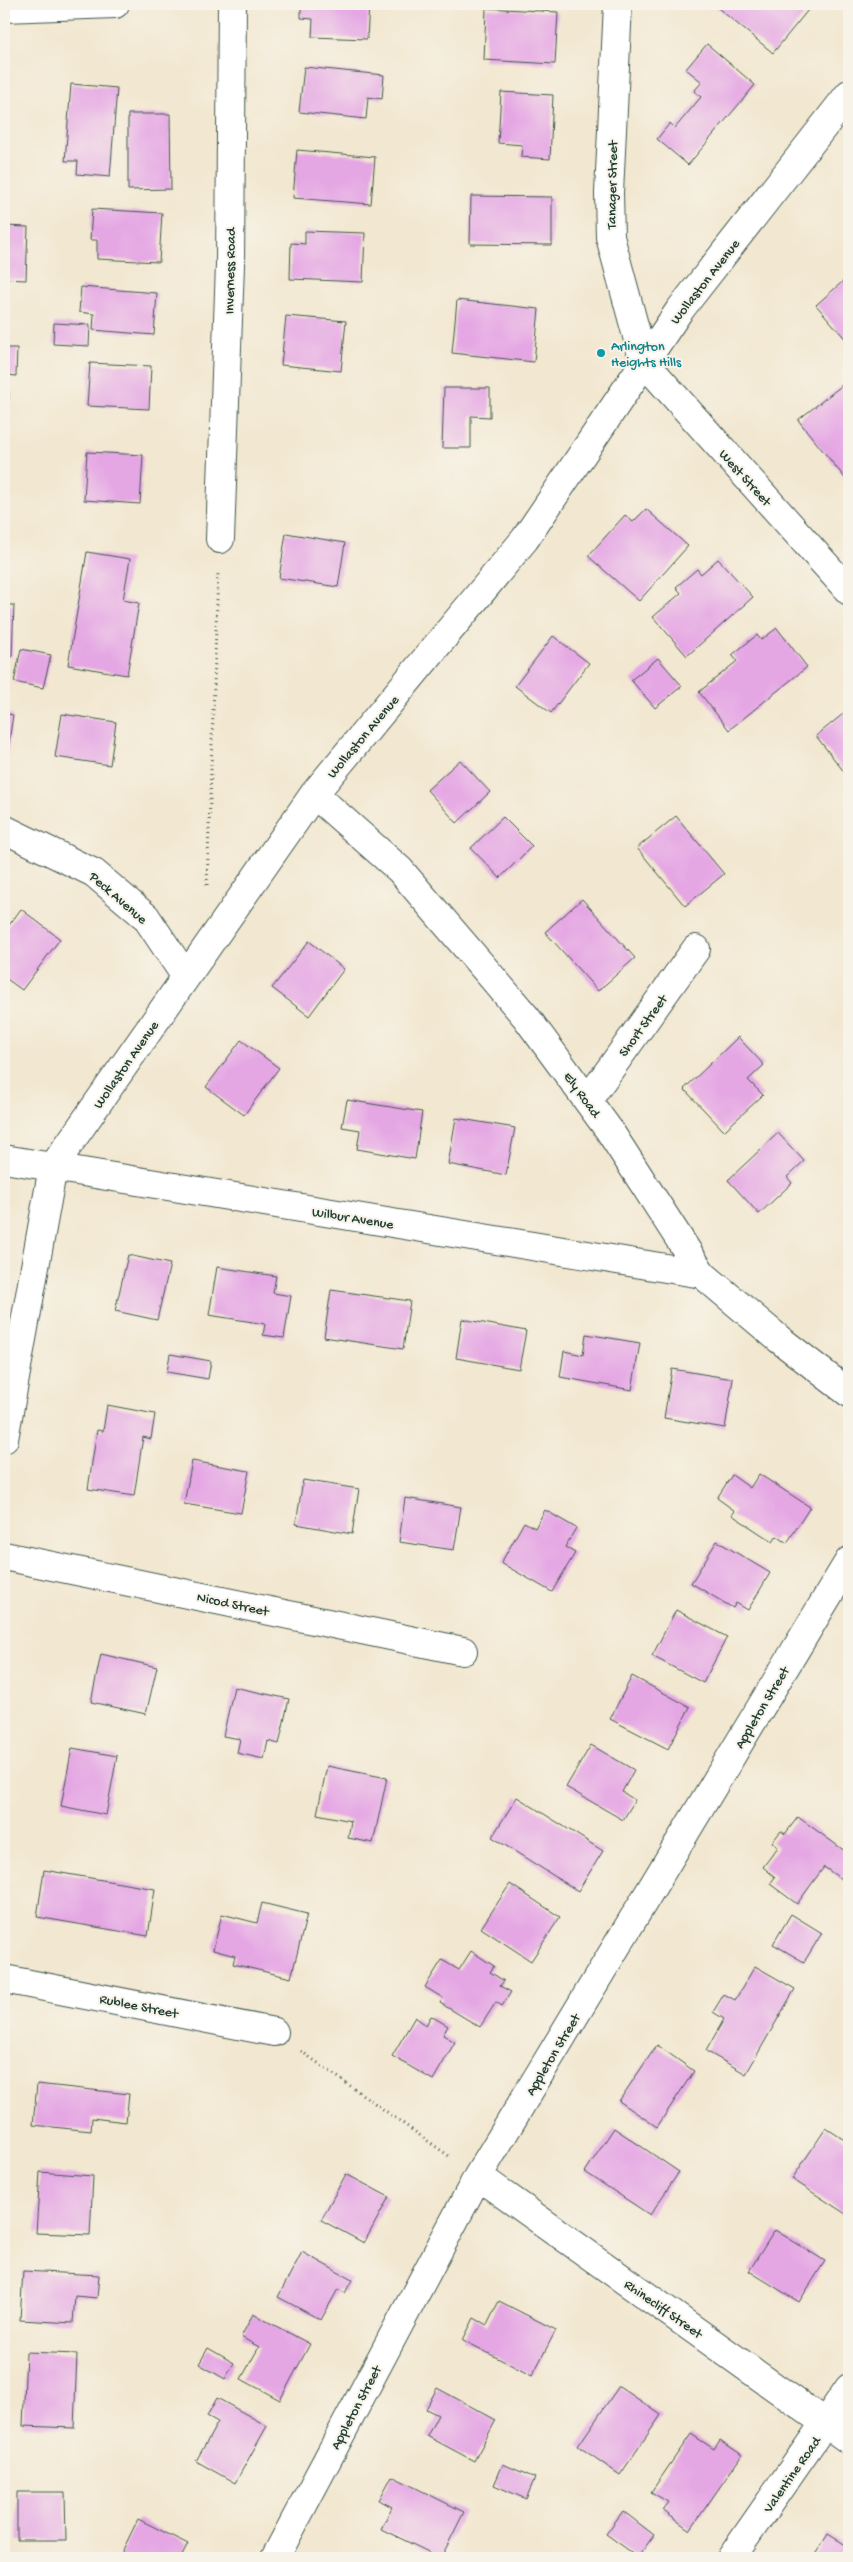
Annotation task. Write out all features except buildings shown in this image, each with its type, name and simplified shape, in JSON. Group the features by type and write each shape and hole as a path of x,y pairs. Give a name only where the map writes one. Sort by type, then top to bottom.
{"street":[{"path":"4,8 114,4"},
{"name":"Inverness Road","path":"220,539 230,265 232,4"},
{"name":"Tanager Street","path":"618,4 609,194 610,237 644,362"},
{"name":"Wollaston Avenue","path":"4,1439 54,1167 314,794 525,539 679,311 849,94"},
{"name":"West Street","path":"644,362 849,591"},
{"name":"Ely Road","path":"314,794 400,870 526,1017 609,1130 702,1274 779,1339 849,1393"},
{"name":"Peck Avenue","path":"4,829 94,872 146,916 186,977"},
{"name":"Short Street","path":"588,1100 696,949"},
{"name":"Wilbur Avenue","path":"4,1159 702,1274"},
{"name":"Nicod Street","path":"4,1556 463,1651"},
{"name":"Appleton Street","path":"275,2558 478,2176 849,1561"},
{"name":"Rublee Street","path":"4,1979 274,2032"},
{"name":"Rhinecliff Street","path":"478,2176 849,2440"},
{"name":"Valentine Road","path":"731,2558 849,2388"}],"path":[{"path":"206,892 220,539"},
{"path":"274,2032 478,2176"}],"place":[{"name":"Arlington Heights Hills","path":"601,353"}]}
